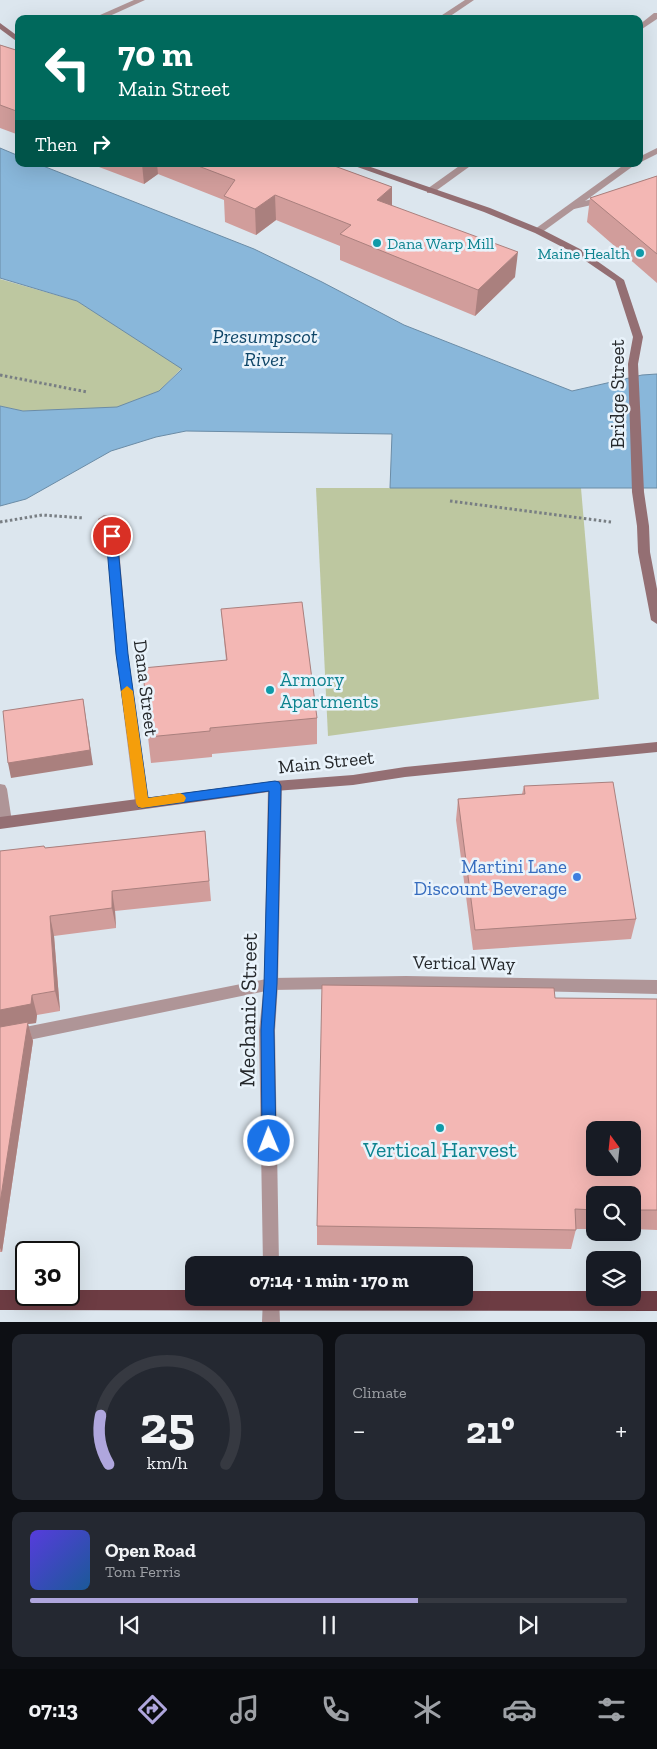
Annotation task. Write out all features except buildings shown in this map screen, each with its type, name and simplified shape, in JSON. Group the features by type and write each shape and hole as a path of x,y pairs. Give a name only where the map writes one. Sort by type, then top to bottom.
{"highway":[{"path":"0,1300 185,1299"},
{"path":"473,1300 657,1301"}],"street":[{"path":"105,15 141,0"},
{"path":"446,15 470,0"},
{"path":"643,26 657,15"},
{"path":"0,25 15,38"},
{"path":"643,158 657,151"},
{"name":"Bridge Street","path":"362,167 487,210 538,231 576,251 619,280 638,337 633,364 638,492 643,526 644,552 657,620"},
{"path":"430,191 464,167"},
{"path":"538,231 627,167"},
{"path":"574,206 618,196"},
{"name":"Dana Street","path":"104,519 112,536 122,654 142,803"},
{"name":"Main Street","path":"2,823 275,786 353,780 405,772 657,747"},
{"name":"Mechanic Street","path":"271,1256 267,1030 271,984 275,786"},
{"path":"0,789 2,823"},
{"name":"Vertical Way","path":"0,1039 271,984 406,982 657,987"},
{"path":"271,1306 271,1322"}],"path":[{"path":"0,375 87,392"},
{"path":"450,501 611,522"},
{"path":"0,522 42,515 104,519"}],"green space":[{"path":"0,279 77,301 182,368 159,391 117,408 23,411 0,406"},
{"path":"316,488 581,488 599,699 328,736"}],"water":[{"name":"Presumpscot River","path":"0,148 15,154 15,167 46,167 254,249 404,325 572,391 642,375 657,374 657,488 390,488 392,434 186,431 156,437 111,451 26,499 0,506 0,406 23,411 117,407 159,391 182,369 77,301 0,278"}],"slow traffic":[{"path":"127,691 142,803 180,798"}],"place":[{"name":"Dana Warp Mill","path":"377,243"},
{"name":"Maine Health","path":"640,253"},
{"name":"Armory Apartments","path":"270,690"},
{"name":"Martini Lane Discount Beverage","path":"577,877"},
{"name":"Vertical Harvest","path":"440,1128"}],"route":[{"path":"112,536 122,654 142,803 275,786 271,984 267,1030 269,1141"}]}
